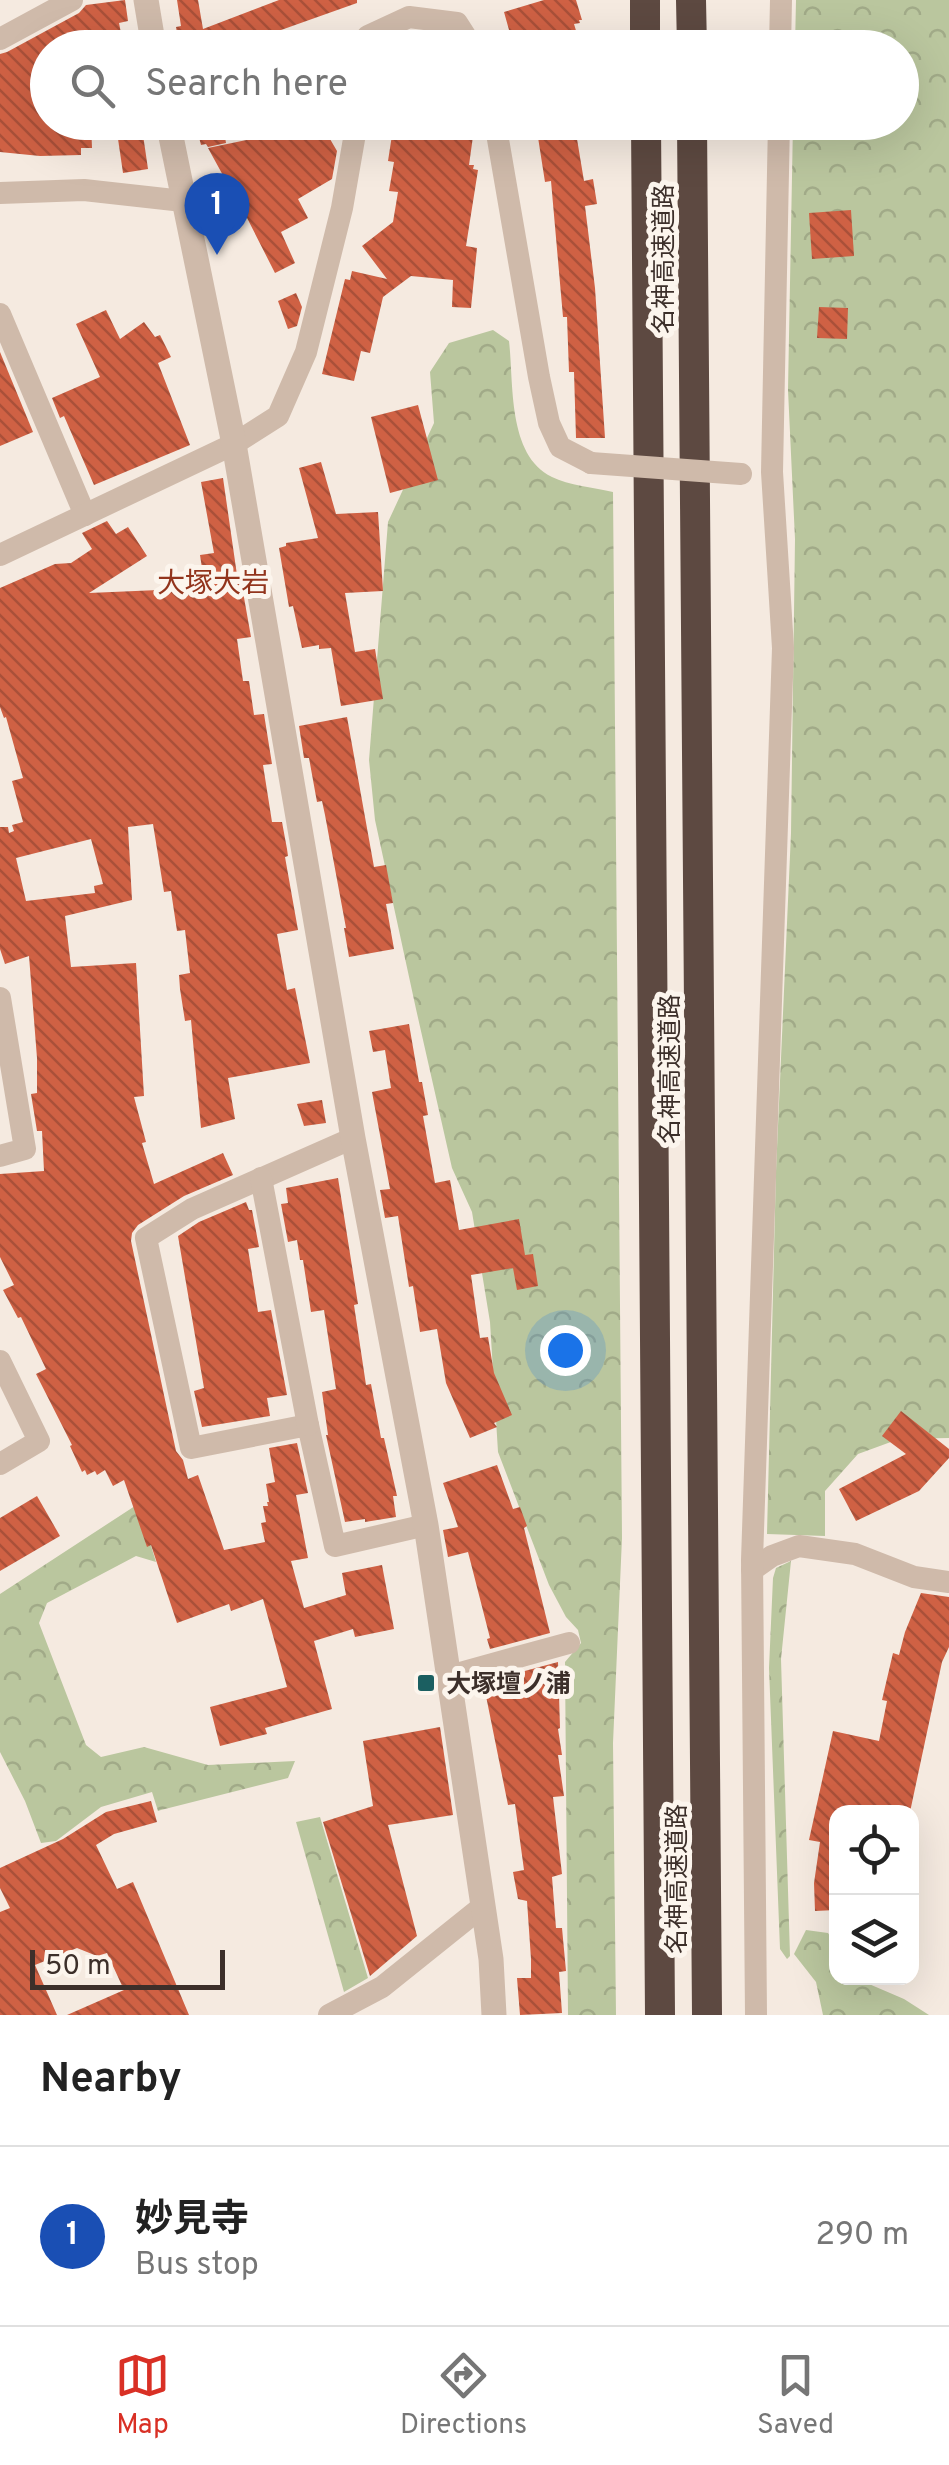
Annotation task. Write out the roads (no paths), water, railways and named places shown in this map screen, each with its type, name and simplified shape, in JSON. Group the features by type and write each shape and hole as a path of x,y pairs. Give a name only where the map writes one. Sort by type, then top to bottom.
{"highway":[{"path":"645,0 646,30"},
{"path":"692,0 692,30"},
{"name":"名神高速道路","path":"646,140 660,2015"},
{"name":"名神高速道路","path":"692,140 707,2015"}],"street":[{"path":"0,39 72,0"},
{"path":"146,0 151,30"},
{"path":"781,30 782,0"},
{"path":"380,30 409,16 457,22 462,30"},
{"path":"171,140 234,444 352,1138 426,1525 491,1959 494,2015"},
{"path":"0,555 234,444 278,416 306,352 342,208 354,140"},
{"path":"498,140 538,377 549,422 560,446 591,463 742,474 772,472"},
{"path":"756,2015 752,1570 783,648 772,472 779,140"},
{"path":"0,192 84,190 183,201"},
{"path":"0,314 85,514"},
{"path":"0,998 24,1149 0,1156"},
{"path":"308,1425 191,1448 146,1238 192,1209 352,1138"},
{"path":"261,1178 335,1546 426,1525"},
{"path":"0,1361 39,1441 0,1464"},
{"path":"752,1570 772,1556 799,1546 855,1554 914,1578 949,1582"},
{"path":"449,1676 569,1642"},
{"path":"329,2015 382,1988 483,1906"}],"place":[{"name":"妙見寺","path":"217,255"},
{"name":"大塚壇ノ浦","path":"426,1683"}],"district":[{"name":"大塚大岩","path":"213,582"}]}
